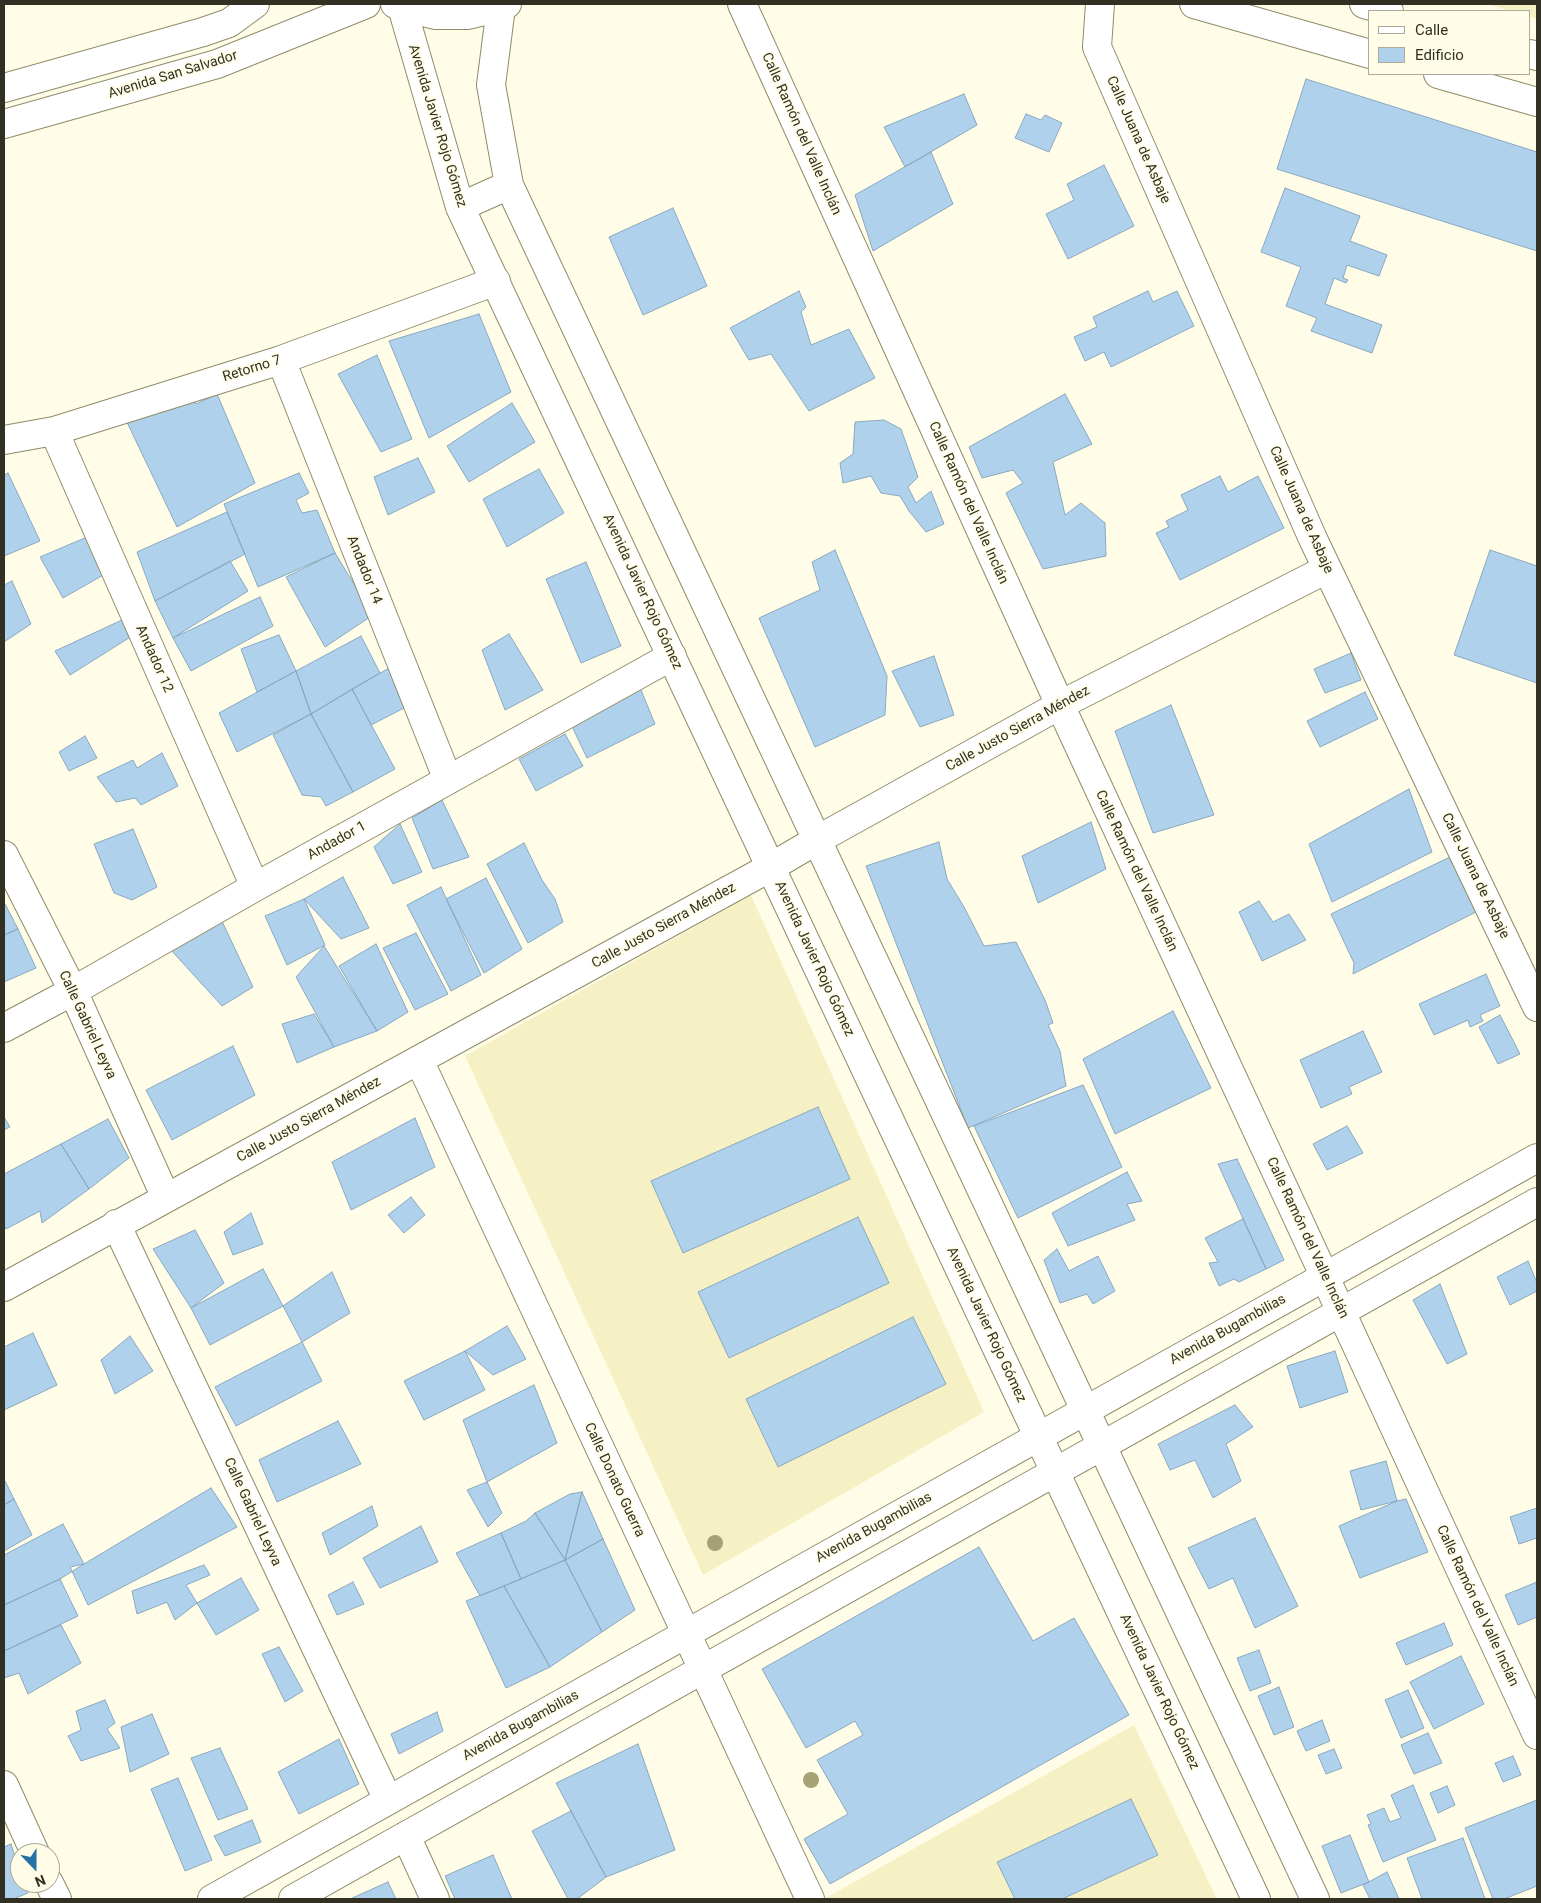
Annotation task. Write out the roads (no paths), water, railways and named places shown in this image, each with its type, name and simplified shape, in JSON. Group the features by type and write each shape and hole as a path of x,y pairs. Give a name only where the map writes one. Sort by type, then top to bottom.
{"street":[{"path":"4,88 203,32 228,23 256,4"},
{"name":"Avenida San Salvador","path":"4,124 217,64 366,4"},
{"name":"Calle Ramón del Valle Inclán","path":"742,4 1060,705 1537,1735"},
{"name":"Calle Juana de Asbaje","path":"1100,4 1097,47 1327,569 1537,1007"},
{"path":"1194,4 1368,53"},
{"path":"1364,4 1385,10"},
{"path":"398,6 435,15 468,15 503,5 491,85 509,185 1315,1899"},
{"name":"Avenida Javier Rojo Gómez","path":"398,6 460,207 1256,1899"},
{"path":"1442,75 1537,102"},
{"path":"460,207 509,185"},
{"name":"Retorno 7","path":"4,440 54,431 281,360 496,281"},
{"name":"Andador 14","path":"281,360 448,780"},
{"name":"Andador 12","path":"54,431 255,887"},
{"name":"Calle Justo Sierra Méndez","path":"4,1287 771,867 1060,705 1327,569"},
{"name":"Andador 1","path":"4,1028 73,992 255,887 672,656"},
{"name":"Calle Gabriel Leyva","path":"4,855 73,992 166,1198"},
{"name":"Calle Donato Guerra","path":"419,1060 810,1899"},
{"name":"Avenida Bugambilias","path":"212,1899 1537,1158"},
{"path":"293,1899 1537,1202"},
{"name":"Calle Gabriel Leyva","path":"116,1224 388,1800"},
{"path":"4,1785 30,1843"},
{"path":"406,1836 435,1899"}]}
